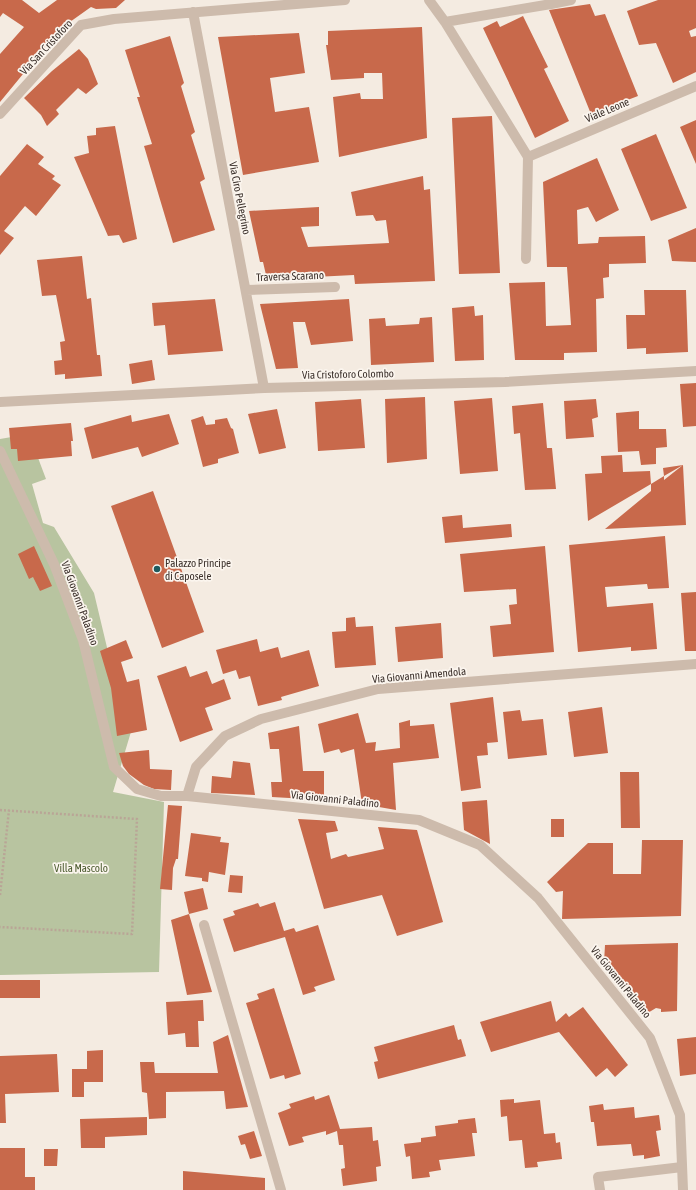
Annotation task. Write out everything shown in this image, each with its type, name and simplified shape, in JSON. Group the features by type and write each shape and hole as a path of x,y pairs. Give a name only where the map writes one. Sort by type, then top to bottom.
{"street":[{"name":"Via San Cristoforo","path":"0,114 81,26 114,20 193,12 345,0"},
{"path":"429,0 445,22 528,157 526,259"},
{"path":"445,22 571,0"},
{"name":"Via Ciro Pellegrino","path":"193,12 264,388"},
{"name":"Viale Leone","path":"528,157 696,86"},
{"name":"Traversa Scarano","path":"246,290 335,287"},
{"name":"Via Cristoforo Colombo","path":"0,402 264,388 504,382 696,371"},
{"name":"Via Giovanni Paladino","path":"0,451 54,564 83,640 114,767 137,789 161,796 187,796 419,820 480,845 538,898 650,1038 680,1115 683,1190"},
{"name":"Via Giovanni Amendola","path":"187,796 196,767 225,736 261,719 378,689 696,664"},
{"path":"204,925 281,1190"},
{"path":"600,1190 598,1177 682,1167"}],"path":[{"path":"0,810 137,819 132,934 0,927"},
{"path":"0,895 8,810"}],"green space":[{"name":"Villa Mascolo","path":"29,434 46,479 32,484 43,523 54,527 94,593 110,660 133,725 113,792 164,802 159,972 0,975 0,439"}],"building":[{"path":"0,0 22,0 39,13 57,0 125,0 116,8 96,9 91,7 60,29 0,102 0,54 24,27 3,13 0,17"},
{"path":"658,0 696,0 696,28 689,31 691,37 696,36 696,72 673,83 656,43 639,45 627,11"},
{"path":"590,4 595,16 605,14 638,96 591,114 549,10"},
{"path":"523,16 548,67 544,69 569,121 535,138 483,28 497,21 500,27"},
{"path":"422,27 427,138 339,157 333,97 360,93 361,99 383,99 382,73 364,73 364,78 331,80 326,45 328,45 328,31"},
{"path":"299,33 305,73 270,78 275,112 309,107 319,162 243,175 218,37"},
{"path":"170,36 184,83 181,86 195,132 191,135 205,179 200,182 215,230 173,243 144,146 152,144 137,97 140,97 125,50"},
{"path":"79,49 88,59 98,84 86,94 78,88 56,110 59,114 47,126 41,115 24,98 52,71"},
{"path":"492,116 500,273 459,274 452,118"},
{"path":"696,120 696,164 680,127"},
{"path":"115,126 137,239 123,243 119,235 108,236 74,157 89,153 87,136 96,135 96,128"},
{"path":"656,134 687,208 651,221 621,149"},
{"path":"27,144 44,157 38,164 55,176 52,179 61,185 36,216 25,206 4,231 14,238 0,255 0,176"},
{"path":"597,158 619,210 596,222 588,207 577,210 578,244 598,243 599,237 645,236 646,263 609,264 609,277 603,278 604,298 596,299 597,352 564,353 564,360 515,360 509,283 545,282 546,326 571,325 567,267 547,267 543,182"},
{"path":"423,176 424,190 430,189 435,281 355,284 354,275 275,279 275,274 266,275 263,262 260,262 249,211 319,207 319,226 301,227 308,247 389,243 386,220 376,221 373,215 356,216 351,192"},
{"path":"696,228 696,262 672,261 668,240"},
{"path":"82,256 87,299 91,298 97,355 100,355 102,376 65,379 65,374 55,375 54,361 62,360 60,342 65,341 56,295 42,296 37,260"},
{"path":"644,290 686,290 688,352 646,354 646,348 627,349 626,315 645,315"},
{"path":"215,299 223,351 168,355 165,325 154,326 152,303"},
{"path":"349,299 353,341 311,345 305,322 293,322 298,368 276,369 260,304"},
{"path":"474,306 475,316 483,315 484,360 455,361 452,308"},
{"path":"432,317 434,362 371,365 369,319 385,318 386,326 419,324 420,318"},
{"path":"152,360 155,380 132,384 129,364"},
{"path":"696,383 696,426 683,427 680,384"},
{"path":"425,397 427,459 387,463 385,399"},
{"path":"492,398 498,471 460,474 454,401"},
{"path":"361,399 365,448 318,451 315,402"},
{"path":"596,399 598,417 592,419 594,437 566,439 564,401"},
{"path":"543,403 547,448 552,448 556,489 525,490 520,433 514,434 512,406"},
{"path":"277,409 286,448 259,454 248,414"},
{"path":"639,411 639,429 666,429 667,447 656,448 656,464 641,465 639,451 618,452 616,413"},
{"path":"169,414 179,444 142,457 138,447 92,459 84,428 131,415 132,422"},
{"path":"203,416 206,425 215,424 215,420 227,418 231,428 233,429 239,453 218,459 218,463 203,467 191,420"},
{"path":"71,423 73,441 71,441 72,456 18,461 17,449 11,449 9,428"},
{"path":"622,455 623,472 650,471 651,484 588,521 585,474 602,473 601,456"},
{"path":"683,465 686,525 605,529 651,491 651,484 664,476 664,480"},
{"path":"683,465 664,476 663,468"},
{"name":"Palazzo Principe di Caposele","path":"153,491 204,632 162,648 111,506"},
{"path":"462,515 463,528 511,524 512,537 445,543 442,517"},
{"path":"665,536 669,588 648,589 647,584 605,587 607,607 653,603 657,649 631,651 631,647 578,652 569,545"},
{"path":"34,546 52,586 40,591 33,577 29,579 18,554"},
{"path":"545,546 554,652 493,657 490,626 511,624 509,605 517,604 516,589 464,592 460,554"},
{"path":"696,592 696,651 685,651 681,593"},
{"path":"355,617 356,627 373,626 376,665 335,668 332,632 346,631 346,618"},
{"path":"441,623 443,658 398,662 395,627"},
{"path":"257,639 260,652 278,647 281,658 309,650 319,686 281,697 282,700 258,706 250,676 239,679 236,670 223,674 216,650"},
{"path":"126,640 133,658 121,662 127,682 139,679 147,730 117,736 111,688 100,651"},
{"path":"186,666 190,677 207,671 212,684 224,679 231,699 205,708 213,730 180,742 157,676"},
{"path":"493,697 498,742 487,743 488,755 477,756 481,788 461,791 450,703"},
{"path":"602,707 608,753 574,757 568,712"},
{"path":"520,710 522,721 543,719 547,755 508,759 503,712"},
{"path":"358,713 366,743 376,742 375,751 400,748 399,723 410,720 410,726 434,724 439,758 393,763 396,810 362,804 354,749 341,753 339,749 324,753 318,724"},
{"path":"299,726 303,771 324,771 324,800 272,797 271,782 282,782 279,749 270,749 268,733"},
{"path":"149,750 150,769 172,770 171,790 154,789 144,785 129,774 123,766 119,753"},
{"path":"233,761 250,763 255,795 211,793 212,776 231,778"},
{"path":"620,772 639,772 640,828 621,828"},
{"path":"487,800 490,844 464,830 462,802"},
{"path":"168,805 182,806 178,859 176,859 173,868 172,890 160,889"},
{"path":"298,819 335,821 338,831 326,833 331,859 346,854 348,857 384,849 378,827 417,830 443,922 397,936 382,895 324,909"},
{"path":"551,819 564,819 564,837 551,837"},
{"path":"191,833 221,837 220,842 229,843 225,875 209,872 208,882 202,881 202,878 185,876"},
{"path":"642,840 683,840 681,916 562,919 563,891 556,892 547,882 588,843 613,843 613,874 641,874"},
{"path":"230,875 243,876 242,893 228,892"},
{"path":"203,888 208,909 189,914 184,892"},
{"path":"275,902 284,931 294,928 296,932 318,925 335,980 314,987 316,991 303,995 285,937 234,952 223,919 235,915 233,911 258,903 260,907"},
{"path":"189,914 212,992 187,995 171,920"},
{"path":"678,943 677,1011 661,1012 661,1009 656,1008 646,1014 604,963 605,945"},
{"path":"0,980 40,980 40,998 0,998"},
{"path":"274,988 301,1074 285,1079 284,1075 270,1079 246,1003 259,999 257,994"},
{"path":"203,1000 204,1021 198,1021 199,1047 186,1047 185,1033 168,1035 166,1002"},
{"path":"551,1001 556,1022 566,1013 569,1017 583,1007 628,1065 615,1077 607,1068 596,1077 559,1032 491,1052 480,1022"},
{"path":"454,1025 458,1040 461,1039 466,1056 378,1079 374,1062 378,1061 374,1047"},
{"path":"228,1035 248,1107 226,1109 224,1091 166,1092 166,1118 149,1119 147,1093 142,1092 140,1062 154,1062 155,1073 218,1073 213,1042"},
{"path":"696,1037 696,1074 680,1076 677,1039"},
{"path":"103,1050 103,1082 84,1082 84,1097 72,1097 72,1069 87,1069 87,1051"},
{"path":"57,1054 59,1092 5,1094 6,1123 0,1123 0,1056"},
{"path":"329,1095 340,1129 372,1127 373,1141 378,1140 381,1166 376,1167 377,1181 343,1186 341,1169 345,1168 343,1145 339,1145 337,1131 326,1135 326,1131 302,1137 304,1142 289,1146 278,1113 291,1108 289,1104 314,1096 315,1100"},
{"path":"514,1099 514,1103 540,1100 544,1134 555,1133 556,1143 560,1142 562,1159 537,1162 538,1167 525,1168 522,1140 509,1141 507,1116 501,1117 500,1100"},
{"path":"603,1104 604,1110 634,1107 635,1118 659,1115 661,1130 656,1131 660,1156 644,1159 644,1155 633,1156 631,1144 597,1146 594,1122 591,1122 589,1106"},
{"path":"147,1117 147,1135 105,1137 105,1148 81,1148 80,1119"},
{"path":"475,1118 477,1133 472,1133 475,1156 439,1160 441,1170 429,1172 430,1177 412,1179 410,1156 406,1157 404,1144 421,1142 421,1138 436,1136 435,1126 458,1123 458,1120"},
{"path":"254,1131 262,1156 250,1159 245,1144 241,1145 238,1136"},
{"path":"0,1148 25,1148 25,1177 35,1177 35,1190 0,1190"},
{"path":"44,1149 58,1149 57,1166 44,1166"},
{"path":"183,1171 265,1178 265,1190 183,1190"}],"place":[{"name":"Palazzo Principe di Caposele","path":"157,569"}]}
